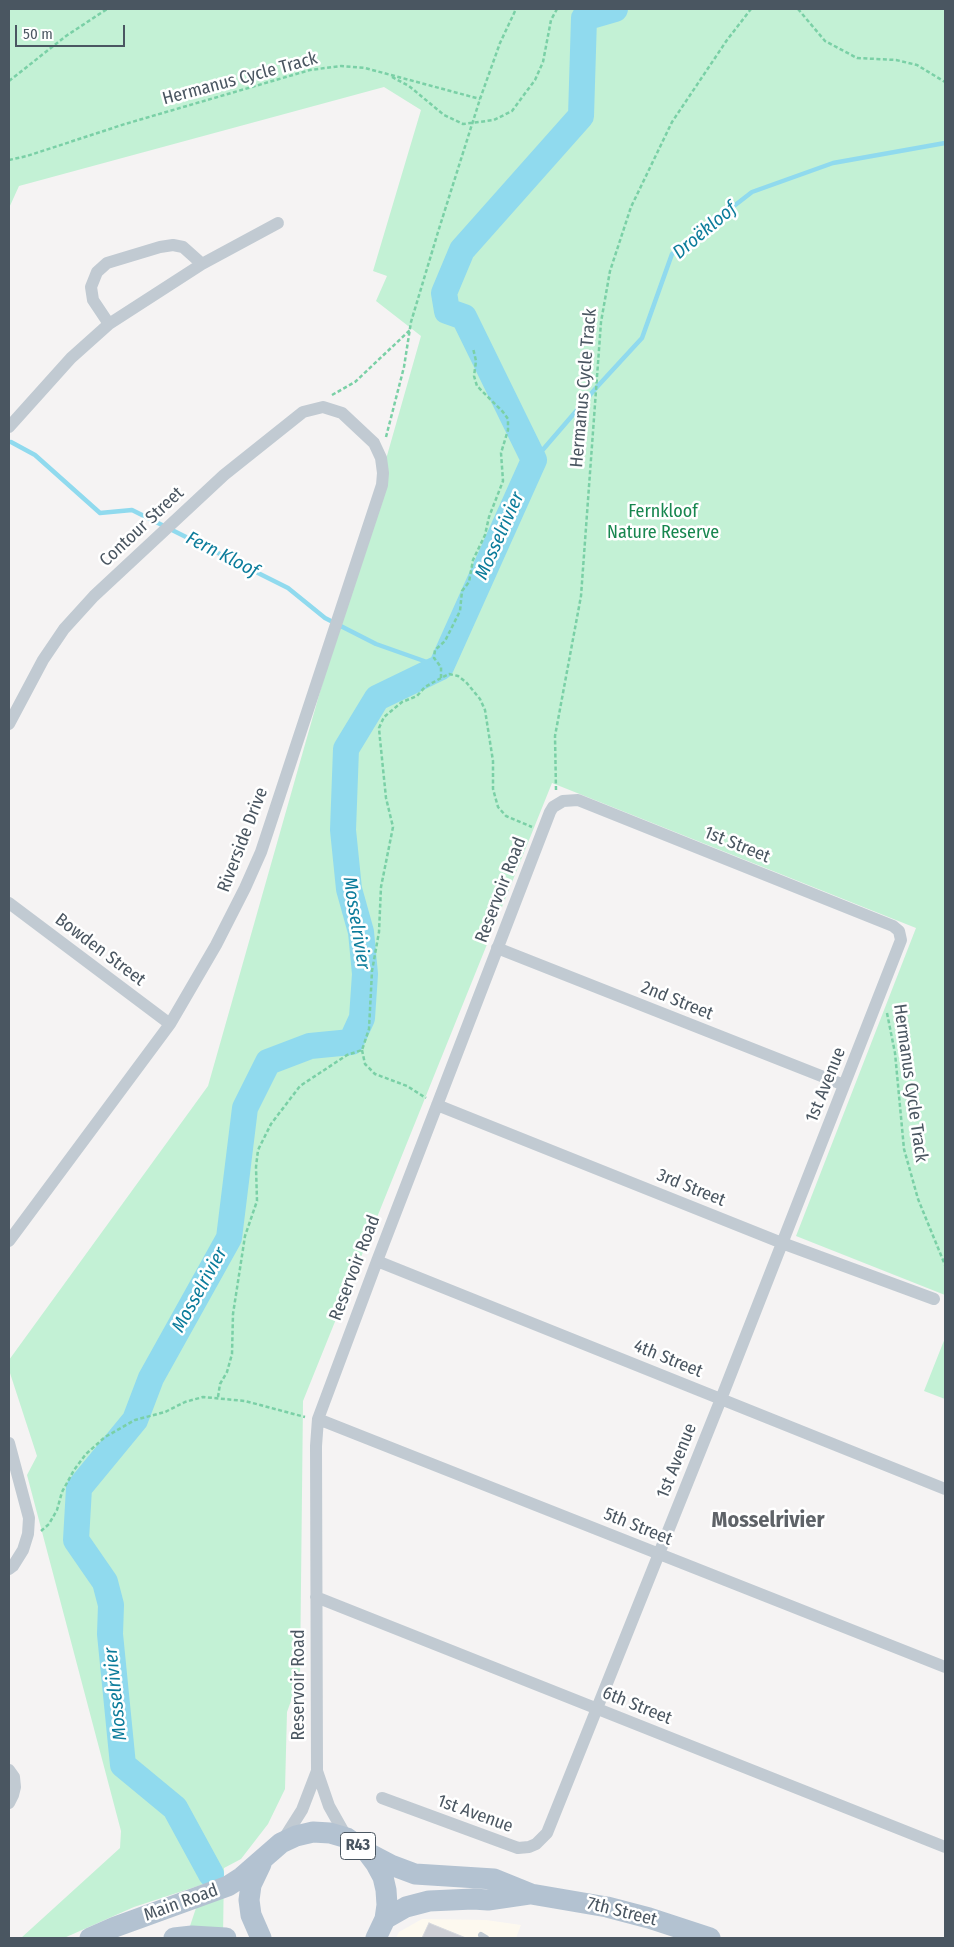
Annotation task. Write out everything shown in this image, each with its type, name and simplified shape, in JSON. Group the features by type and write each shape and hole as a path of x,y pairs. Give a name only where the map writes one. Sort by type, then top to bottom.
{"main road":[{"name":"Main Road","path":"90,1938 114,1927 228,1886 242,1877 281,1843 296,1836 313,1832 330,1833 347,1838 367,1852 376,1864 383,1876 387,1905 379,1933"},
{"name":"7th Street","path":"367,1852 391,1866 415,1874 494,1879 531,1894 567,1899 632,1914 710,1938"},
{"name":"Main Road","path":"261,1938 251,1915 249,1900 256,1870 265,1857"},
{"name":"7th Street","path":"379,1933 406,1907 429,1901 488,1900 531,1894"},
{"name":"Main Road","path":"174,1938 192,1936 226,1938"}],"street":[{"path":"9,427 71,358 109,324 202,264 278,223"},
{"path":"109,324 93,300 90,287 97,272 107,263 173,245 183,247 202,264"},
{"name":"Contour Street","path":"9,724 42,660 64,629 94,596 160,534 224,475 302,412 323,407 342,413"},
{"name":"Riverside Drive","path":"9,1241 170,1024 216,945 261,852 382,485 381,458 374,443 342,413"},
{"name":"1st Street","path":"557,804 569,800 578,800 893,926 901,935"},
{"name":"Reservoir Road","path":"347,1838 328,1806 317,1771 316,1446 318,1419 542,831 550,812 557,804"},
{"name":"Bowden Street","path":"9,903 170,1024"},
{"name":"1st Avenue","path":"382,1798 512,1847 529,1847 536,1844 547,1833 900,945 901,935"},
{"name":"2nd Street","path":"497,948 844,1085"},
{"name":"3rd Street","path":"437,1105 782,1243 934,1299"},
{"name":"4th Street","path":"377,1261 945,1489"},
{"name":"5th Street","path":"318,1419 945,1667"},
{"path":"9,1443 29,1518 28,1534 23,1550 9,1569"},
{"name":"6th Street","path":"316,1597 945,1847"},
{"path":"9,1770 14,1777 15,1787 9,1803"},
{"name":"Reservoir Road","path":"281,1843 302,1810 317,1771"}],"path":[{"path":"9,81 66,36 107,9"},
{"path":"381,458 404,368 410,330 438,232 480,99 500,43 516,9"},
{"path":"386,74 409,86 444,115 463,124 494,120 512,111 535,80 543,62 551,20 557,9"},
{"name":"Hermanus Cycle Track","path":"557,804 554,762 555,736 581,596 600,322 610,271 632,207 672,122 727,40 751,9"},
{"path":"798,9 825,40 857,58 896,60 917,65 945,82"},
{"name":"Hermanus Cycle Track","path":"9,160 310,70 341,66 365,68 480,99"},
{"path":"302,412 355,382 410,330"},
{"path":"441,678 441,667 434,658 435,650 445,641 460,611 462,591 469,582 473,560 485,535 489,517 503,481 501,453 508,430 508,420 503,412 477,386 474,376 476,361 473,348"},
{"path":"437,1105 407,1086 375,1074 364,1064 362,1050 369,1029 372,971 379,932 381,887 393,827 386,798 379,728 384,717 402,702 417,696 425,687 441,678 449,674 458,676 480,699 485,710 492,761 492,789 498,808 506,816 542,831"},
{"name":"Hermanus Cycle Track","path":"883,988 895,1053 904,1149 918,1199 945,1266"},
{"path":"218,1397 220,1384 227,1372 232,1354 232,1314 245,1236 257,1201 256,1167 258,1150 271,1124 300,1086 347,1055 362,1050"},
{"path":"28,1534 36,1534 50,1524 62,1492 74,1470 86,1454 105,1437 135,1420 165,1412 185,1402 203,1397 245,1401 293,1415 318,1419"}],"shaded area":[{"path":"422,1919 486,1920 521,1925 516,1938 396,1938 399,1932"}],"green space":[{"name":"Fernkloof Nature Reserve","path":"9,9 945,9 945,1295 796,1236 916,928 552,783 303,1401 300,1676 287,1712 285,1789 268,1824 241,1859 224,1868 223,1938 186,1938 204,1884 134,1907 64,1938 21,1938 120,1848 121,1831 27,1475 37,1456 9,1370 9,1360 208,1086 421,336 376,301 387,276 373,271 421,110 384,87 19,186 9,208"},
{"path":"945,1338 945,1399 924,1391"}],"building":[{"path":"429,1923 466,1938 422,1938"}],"waterway":[{"name":"Mosselrivier","path":"211,1874 175,1808 123,1765 110,1634 111,1605 105,1582 76,1540 79,1488 135,1420 151,1378 229,1238 245,1108 268,1062 310,1046 351,1042 362,1018 365,974 361,932 349,889 343,830 346,749 377,698 441,667 534,460 464,317 447,311 444,293 462,250 581,116 584,18 615,9"},
{"name":"Droëkloof","path":"534,460 642,338 672,254 752,192 833,163 945,143"},
{"name":"Fern Kloof","path":"11,442 35,455 100,513 132,510 288,588 325,618 376,644 441,667"}],"district":[{"name":"Mosselrivier","path":"768,1521"}]}
